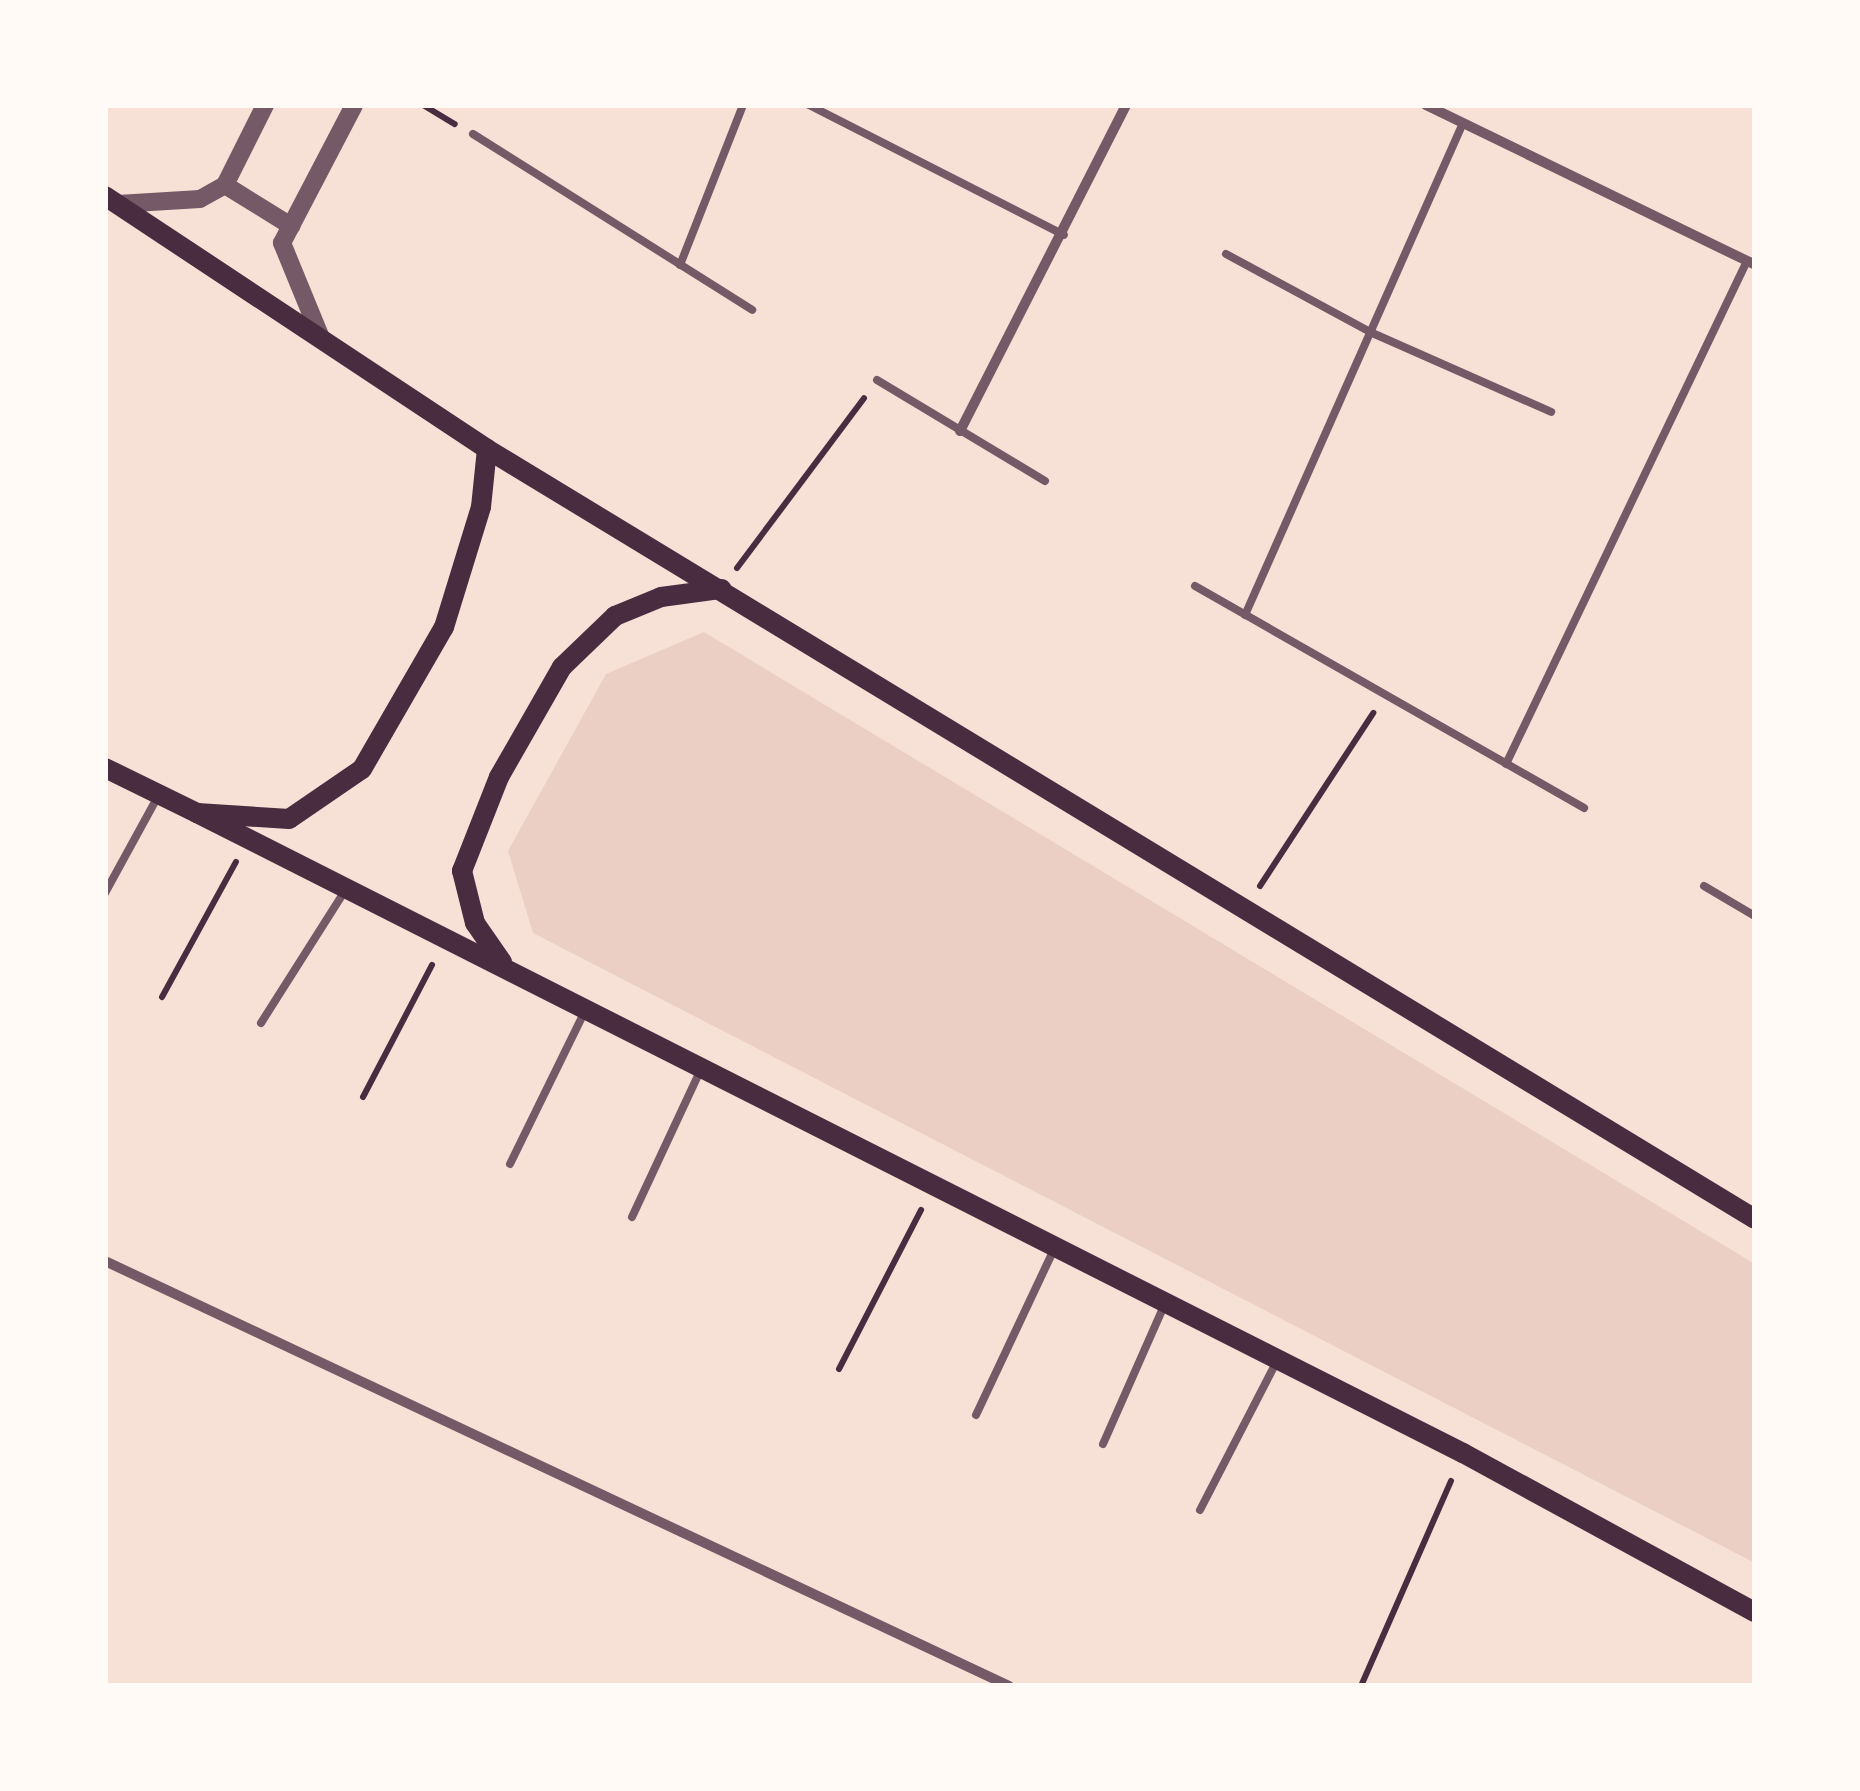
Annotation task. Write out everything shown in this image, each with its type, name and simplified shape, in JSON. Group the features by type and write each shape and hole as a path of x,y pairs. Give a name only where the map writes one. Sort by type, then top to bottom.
{"main road":[{"path":"112,200 486,449 1755,1219"},
{"path":"197,813 289,820 362,769 444,627 481,506 486,449"},
{"path":"504,966 475,922 462,871 500,777 562,667 614,616 661,597 721,589"},
{"path":"105,768 447,937 1463,1453 1755,1612"}],"street":[{"path":"112,200 200,199 225,185 265,105"},
{"path":"321,338 282,244 354,105"},
{"path":"960,431 1064,235 1126,105"},
{"path":"1426,105 1751,263"},
{"path":"225,185 291,226"},
{"path":"105,1261 1009,1686"}],"lane":[{"path":"680,265 743,105"},
{"path":"808,105 1064,235"},
{"path":"1245,615 1462,123"},
{"path":"473,134 752,310"},
{"path":"1226,254 1370,332 1551,412"},
{"path":"1506,764 1751,263"},
{"path":"878,380 1045,481"},
{"path":"1196,586 1584,808"},
{"path":"105,893 159,794"},
{"path":"1704,886 1755,916"},
{"path":"261,1023 347,887"},
{"path":"510,1164 586,1008"},
{"path":"632,1217 702,1066"},
{"path":"976,1415 1056,1246"},
{"path":"1104,1444 1166,1302"},
{"path":"1200,1510 1279,1359"}],"path":[{"path":"423,105 473,134"},
{"path":"721,589 878,380"},
{"path":"1246,908 1385,694"},
{"path":"162,997 249,838"},
{"path":"363,1097 447,937"},
{"path":"839,1369 934,1184"},
{"path":"1361,1686 1463,1453"}],"shaded area":[{"path":"704,632 1755,1264 1755,1563 533,933 508,851 606,674"}]}
